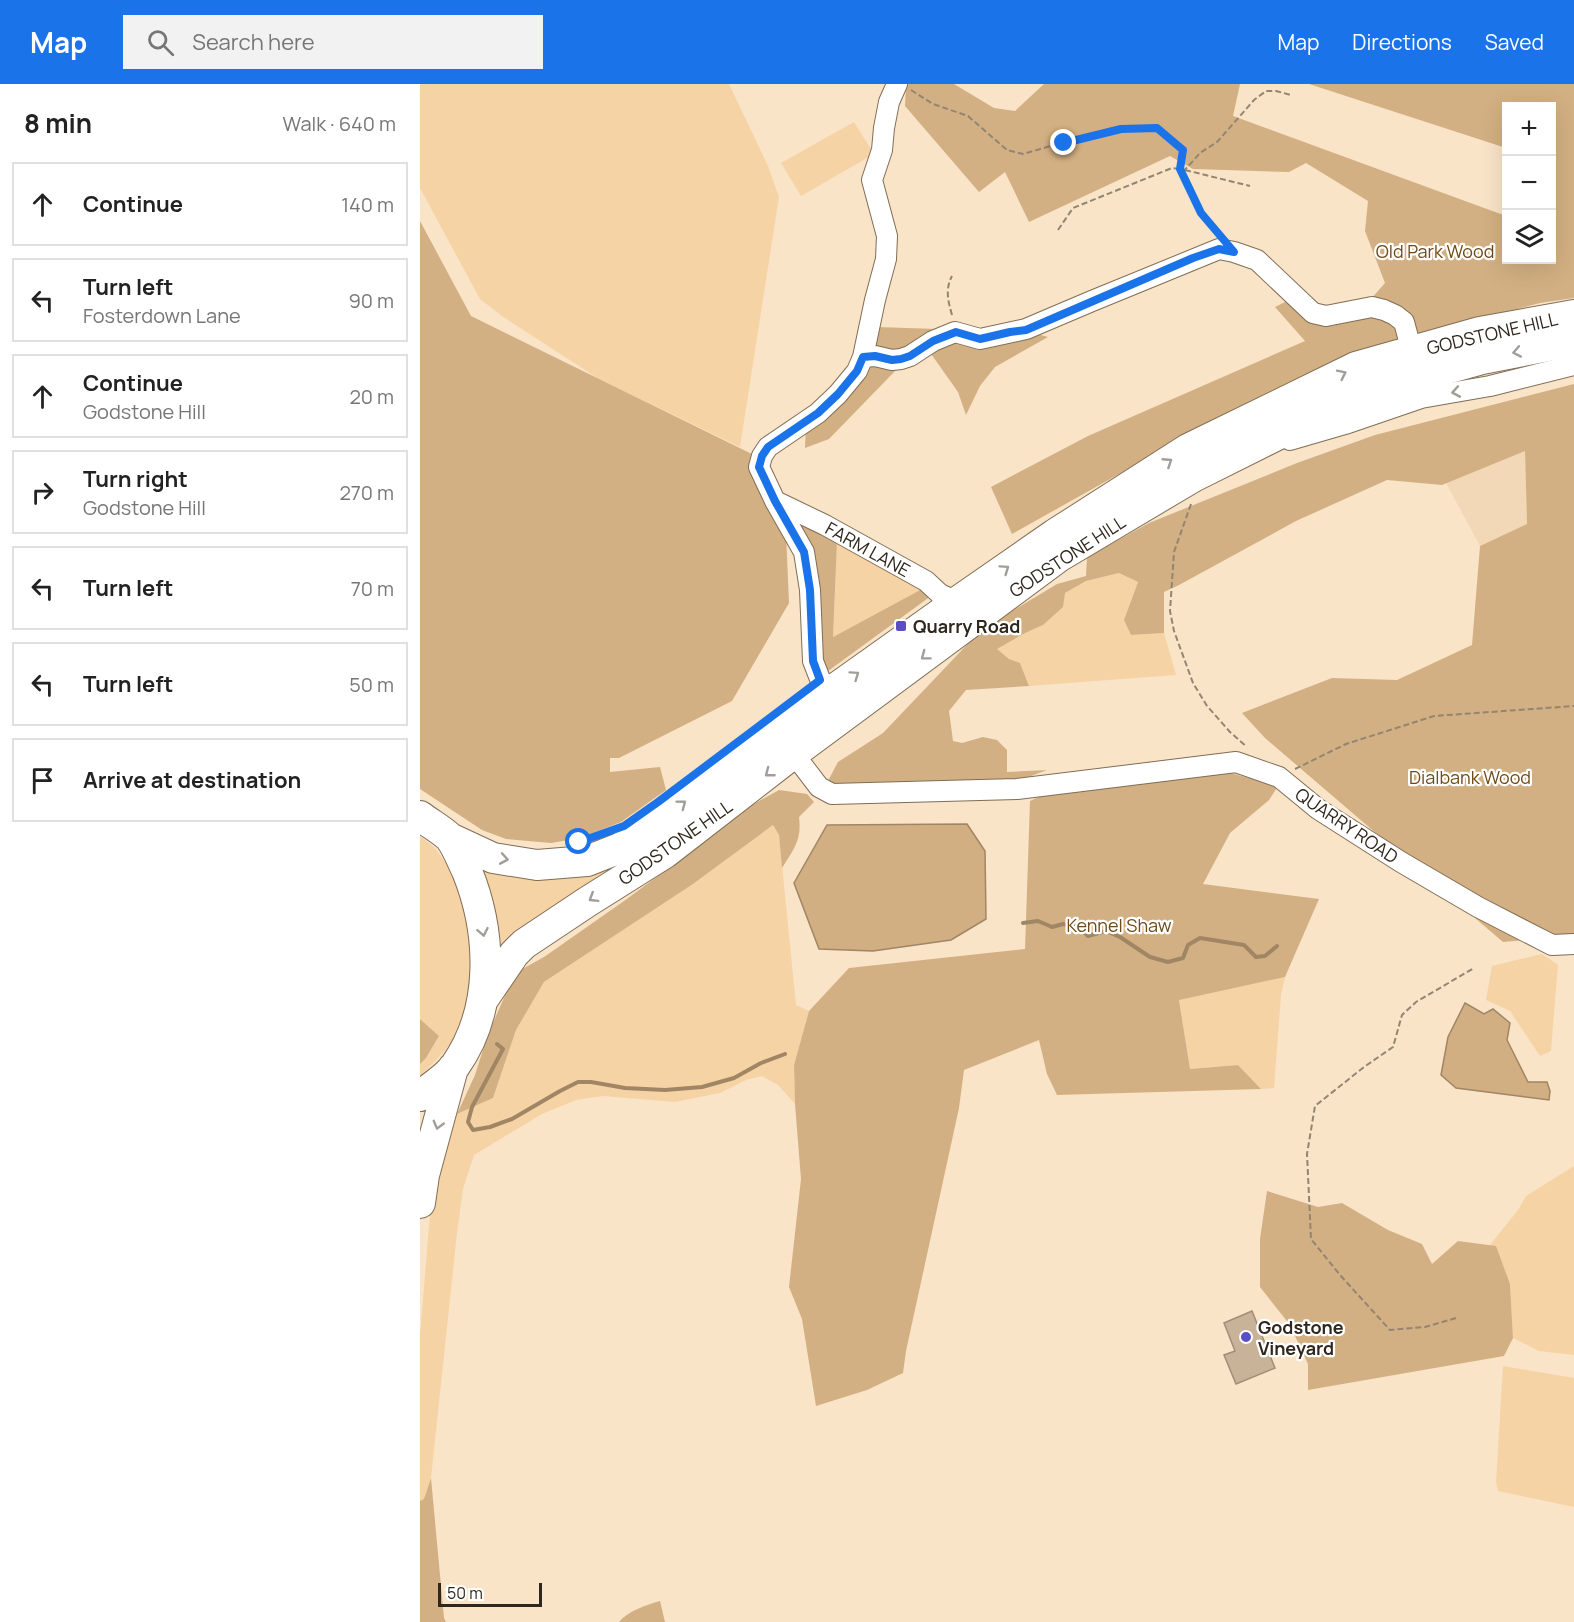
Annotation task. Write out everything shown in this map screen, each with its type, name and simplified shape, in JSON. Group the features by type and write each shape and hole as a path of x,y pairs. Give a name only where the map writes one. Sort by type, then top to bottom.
{"highway":[{"name":"GODSTONE HILL","path":"484,998 514,954 524,944 665,853 783,744 829,693 1055,534 1188,449 1356,367 1480,332 1574,315"},
{"name":"GODSTONE HILL","path":"420,816 450,838 494,858 537,865 587,861 620,848 783,744 1060,556 1193,477 1363,392 1482,359 1574,341"},
{"path":"420,1096 453,1068 466,1048 484,998 485,940 474,889 450,838"},
{"path":"420,1203 424,1174 453,1068"}],"street":[{"path":"829,693 820,680 813,661 810,590 804,552 759,467 768,447 818,413 838,394 857,371 863,357 886,259 887,236 872,180 882,150 889,102 905,88"},
{"path":"863,357 901,359 933,341 956,332 980,339 1026,330 1219,249 1257,260 1313,313 1326,316 1372,307 1384,309 1404,322 1412,352"},
{"path":"1252,447 1282,442 1346,424 1421,398 1490,386 1574,365"},
{"name":"FARM LANE","path":"775,501 825,525 926,581 940,594 957,602"},
{"name":"QUARRY ROAD","path":"783,744 819,787 831,794 1017,789 1236,762 1279,777 1318,809 1401,862 1478,907 1552,945 1574,944"}],"path":[{"path":"905,88 933,104 968,116 1007,150 1023,154 1121,129 1157,128 1183,150 1183,170 1201,213 1234,252"},
{"path":"1183,170 1200,153 1217,142 1260,95 1266,91 1291,95"},
{"path":"1058,230 1073,208 1172,168 1250,186"},
{"path":"952,276 948,284 948,299 956,332"},
{"path":"1193,477 1191,502 1174,552 1170,611 1183,658 1193,683 1207,706 1250,750"},
{"path":"1279,777 1346,744 1434,716 1574,706"},
{"path":"1456,1318 1425,1327 1390,1330 1340,1275 1311,1239 1307,1154 1315,1106 1393,1047 1402,1015 1416,1002 1474,968"}],"shaded area":[{"path":"420,84 729,84 768,166 779,197 740,447 599,379 502,316 480,299 420,188"},
{"path":"854,122 874,154 801,196 781,163"},
{"path":"1525,450 1527,525 1480,546 1446,483"},
{"path":"837,542 922,589 833,637"},
{"path":"1119,573 1138,582 1124,620 1131,635 1164,633 1176,675 1029,686 1020,663 1009,659 996,649 1043,625 1065,593 1086,581"},
{"path":"967,824 985,851 986,919 951,940 873,951 819,949 794,883 827,825"},
{"path":"773,825 779,835 796,1005 809,1011 794,1065 795,1104 778,1085 762,1076 746,1080 720,1093 675,1102 603,1096 576,1100 542,1114 474,1155 463,1189 457,1233 431,1478 424,1500 420,1501 420,1335 431,1203 441,1153 457,1114 493,1098 516,1030 544,982 693,884"},
{"path":"659,833 491,973 469,859 493,869"},
{"path":"420,836 434,847 455,875 468,900 475,969 464,1015 450,1045 420,1077 420,1064 439,1036 420,1019"},
{"path":"1542,954 1558,965 1551,1051 1540,1056 1510,1011 1486,1000 1492,966"},
{"path":"1285,977 1281,995 1274,1088 1261,1089 1238,1065 1190,1069 1179,999"},
{"path":"1465,1003 1484,1014 1493,1009 1510,1023 1507,1040 1528,1082 1547,1082 1550,1091 1549,1100 1456,1088 1441,1075 1448,1037"},
{"path":"1574,1166 1574,1355 1539,1351 1513,1338 1510,1284 1490,1245 1518,1210 1526,1196"},
{"path":"1503,1366 1574,1378 1574,1507 1498,1491 1496,1482"}],"green space":[{"name":"Old Park Wood","path":"909,84 954,84 994,108 1015,111 1044,84 1240,84 1233,116 1502,215 1502,264 1556,264 1556,102 1502,102 1502,147 1309,84 1574,84 1574,298 1540,303 1415,337 1401,331 1392,350 1169,446 1012,534 991,487 1088,436 1305,341 1275,307 1295,297 1355,317 1385,283 1365,231 1368,201 1306,163 1289,172 1193,169 1170,156 1029,222 1005,172 979,192 905,106 906,86"},
{"path":"420,221 471,316 756,456 786,533 789,603 732,701 619,758 610,758 610,772 660,767 666,790 621,822 580,838 551,843 506,839 482,830 420,789"},
{"path":"877,327 937,329 913,346 891,351 870,350"},
{"path":"1037,334 1048,337 995,367 980,386 966,415 958,392 929,351 957,340"},
{"path":"867,362 898,368 829,439 805,448 806,427 843,402"},
{"name":"Dialbank Wood","path":"1574,384 1574,936 1503,942 1265,738 1242,713 1332,678 1397,680 1472,645 1480,546 1527,524 1525,451 1442,485 1387,480 1296,521 1164,592 1164,633 1131,635 1124,620 1138,582 1119,573 1086,581 1065,593 1063,607 1043,625 997,649 1009,659 1020,663 1029,686 966,690 949,711 953,741 962,743 983,737 997,740 1007,750 1007,772 1047,770 1015,782 832,789 829,779 838,762 883,733 981,630 1057,584 1086,576 1087,557 1149,523 1297,463 1375,435"},
{"path":"786,512 837,542 833,637 922,589 931,596 824,674"},
{"name":"Kennel Shaw","path":"1227,772 1278,786 1269,800 1230,833 1203,884 1319,899 1285,977 1179,1000 1190,1069 1238,1065 1261,1089 1057,1095 1047,1074 1039,1040 964,1070 959,1108 903,1373 867,1390 816,1406 802,1319 789,1287 801,1179 794,1065 809,1011 849,968 1025,949 1030,801 1053,790"},
{"path":"779,790 807,794 814,802 799,817 798,838 782,868 779,835 773,825 693,884 544,982 516,1030 493,1098 457,1114 475,1075 488,1034 515,973 544,957 624,901 707,840 734,815"},
{"path":"420,1019 439,1036 420,1064"},
{"path":"1267,1191 1318,1207 1342,1203 1388,1230 1422,1244 1432,1264 1458,1241 1496,1246 1510,1284 1513,1338 1504,1356 1308,1390 1308,1364 1290,1325 1260,1287 1260,1239"},
{"path":"431,1478 446,1622 420,1622 420,1501 424,1499"},
{"path":"660,1601 665,1622 619,1622 632,1612"}],"building":[{"name":"Godstone Vineyard","path":"1252,1311 1275,1368 1236,1384 1224,1355 1235,1351 1224,1323"}],"waterway":[{"path":"1023,923 1038,921 1052,927 1063,924 1078,927 1088,936 1106,931 1120,937 1150,957 1168,962 1183,958 1188,945 1200,938 1244,945 1256,957 1265,956 1277,946"},
{"path":"497,1044 503,1049 472,1107 468,1122 473,1130 512,1119 578,1082 665,1090 702,1087 734,1078 761,1063 785,1054"}],"place":[{"name":"Quarry Road","path":"901,626"},
{"name":"Godstone Vineyard","path":"1246,1337"}],"route":[{"path":"579,842 624,826 820,680 813,661 810,590 804,552 759,467 768,447 818,413 838,394 857,371 863,357 901,359 933,341 956,332 980,339 1026,330 1193,258 1219,249 1234,252 1201,213 1180,169 1183,150 1157,128 1121,129 1064,143"}]}
